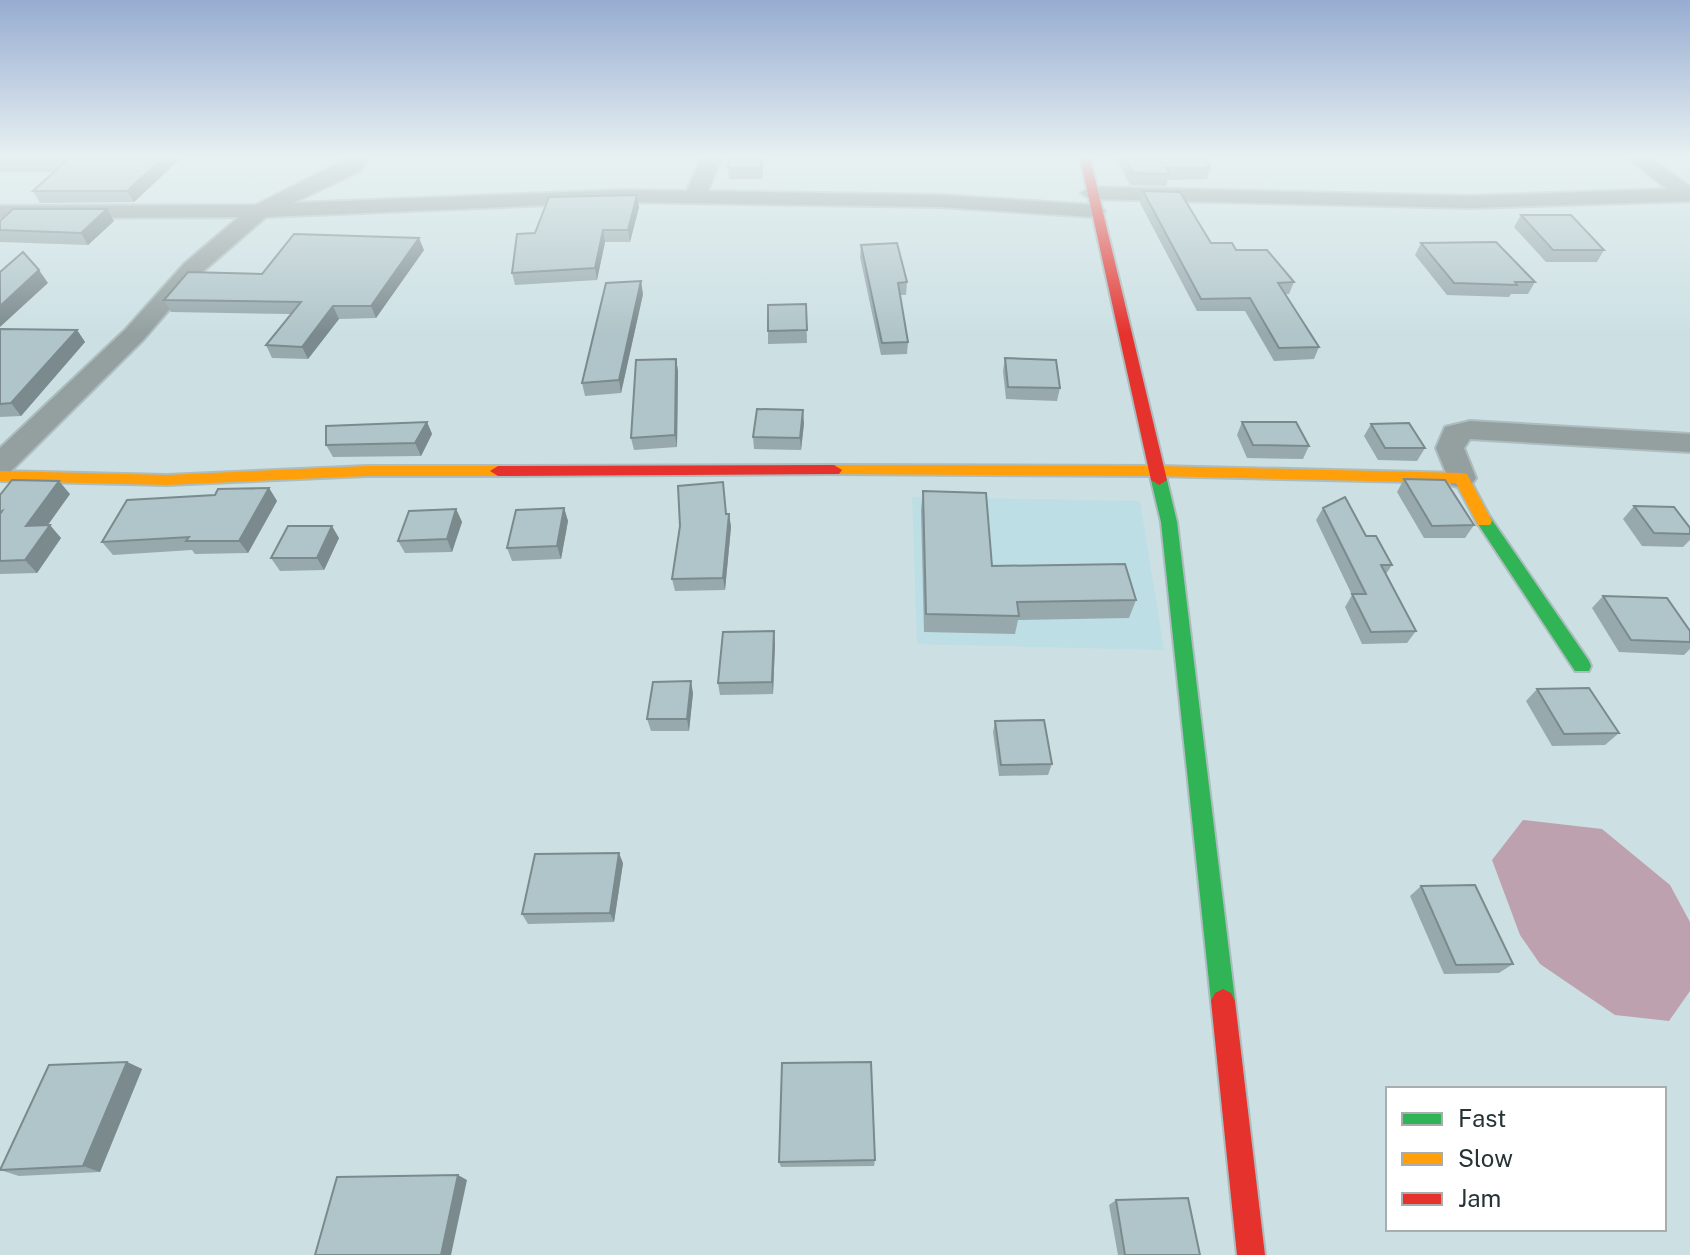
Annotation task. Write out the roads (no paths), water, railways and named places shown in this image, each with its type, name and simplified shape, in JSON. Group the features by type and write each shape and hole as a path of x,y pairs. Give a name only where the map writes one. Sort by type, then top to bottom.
{"street":[{"path":"0,465 134,335 192,269 253,217"},
{"path":"1096,217 1169,522 1252,1255"},
{"path":"1582,666 1481,516 1461,478 1450,448 1455,433 1470,430 1690,443"},
{"path":"0,476 167,480 367,471 526,469 1157,471 1461,478"}]}
